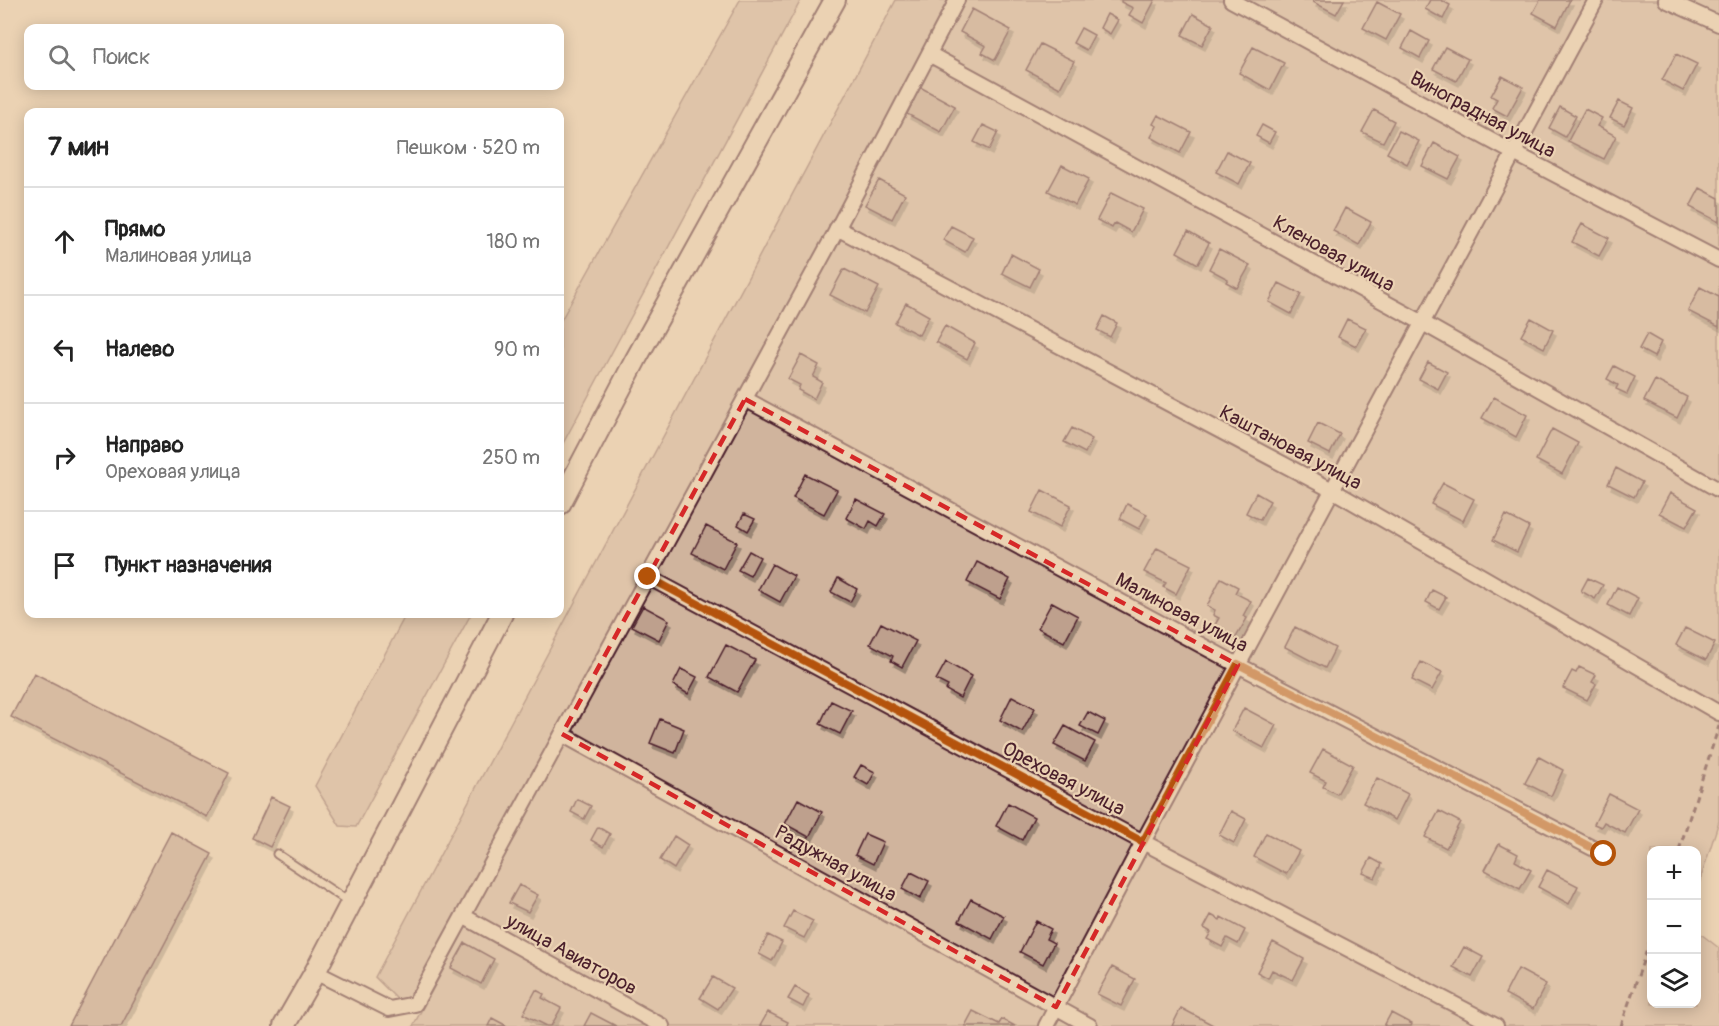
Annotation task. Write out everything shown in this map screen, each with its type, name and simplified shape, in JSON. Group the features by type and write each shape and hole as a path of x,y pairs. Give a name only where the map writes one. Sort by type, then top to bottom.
{"street":[{"path":"564,496 636,359 835,0"},
{"path":"315,972 389,1009 415,1004 745,399 957,0"},
{"name":"Виноградная улица","path":"1231,0 1514,153 1719,260"},
{"path":"1046,1026 1238,664 1596,0"},
{"path":"1666,0 1719,24"},
{"name":"Кленовая улица","path":"929,54 1423,323 1719,490"},
{"name":"Каштановая улица","path":"837,228 1332,490 1719,714"},
{"name":"Малиновая улица","path":"745,399 1238,664 1604,854"},
{"name":"Ореховая улица","path":"648,577 1143,842 1496,1026"},
{"path":"284,1026 315,972 500,618"},
{"name":"Радужная улица","path":"562,734 1090,1026"},
{"name":"улица Авиаторов","path":"463,916 662,1026"}],"lane":[{"path":"277,854 351,903"}],"path":[{"path":"1680,846 1719,726"},
{"path":"1622,1026 1647,950"}],"highlighted area":[{"path":"745,399 1238,665 1056,1007 562,734"}],"shaded area":[{"path":"740,0 801,0 564,442 564,315"},
{"path":"896,0 954,0 415,1004 397,999 375,977"},
{"path":"964,0 1719,0 1719,821 1701,877 1701,846 1647,846 1647,1008 1701,1008 1701,934 1719,948 1719,1026 413,1026"},
{"path":"404,618 469,618 356,827 340,826 315,786"}],"building":[{"path":"1121,0 1155,0 1143,23 1129,15 1133,8"},
{"path":"1314,0 1344,0 1336,14 1313,2"},
{"path":"1430,0 1441,0 1450,5 1443,19 1425,9"},
{"path":"1540,0 1570,0 1557,26 1533,13"},
{"path":"1377,2 1400,14 1386,40 1363,28"},
{"path":"972,9 1011,30 995,60 982,53 986,46 960,32"},
{"path":"1107,14 1118,20 1110,34 1100,28"},
{"path":"1193,14 1213,25 1202,45 1182,35"},
{"path":"1081,28 1094,35 1086,50 1073,43"},
{"path":"1411,31 1429,41 1420,58 1402,48"},
{"path":"1040,44 1074,61 1060,88 1026,70"},
{"path":"1253,47 1284,63 1270,90 1239,73"},
{"path":"1445,47 1468,59 1456,81 1433,69"},
{"path":"1676,54 1697,64 1683,91 1662,80"},
{"path":"1502,76 1523,87 1507,116 1492,108 1497,99 1491,96"},
{"path":"920,87 955,106 941,132 907,114"},
{"path":"1619,101 1633,108 1624,125 1610,118"},
{"path":"1560,107 1576,116 1565,137 1549,128"},
{"path":"1585,109 1602,118 1597,126 1616,136 1604,159 1568,141"},
{"path":"1374,110 1394,121 1383,142 1362,132"},
{"path":"1158,115 1191,132 1180,153 1151,137 1157,126 1153,124"},
{"path":"983,125 998,132 989,150 974,142"},
{"path":"1262,125 1275,132 1269,143 1256,136"},
{"path":"1399,131 1419,141 1407,164 1387,153"},
{"path":"1434,143 1460,157 1448,179 1422,166"},
{"path":"1227,151 1250,163 1239,184 1216,172"},
{"path":"1062,165 1089,179 1075,205 1048,191"},
{"path":"879,180 905,194 892,219 865,205"},
{"path":"1700,188 1719,198 1719,222 1690,207"},
{"path":"1111,193 1143,209 1131,232 1115,223 1112,228 1097,220"},
{"path":"1345,208 1371,222 1359,245 1333,231"},
{"path":"1582,224 1609,238 1599,256 1572,242"},
{"path":"951,226 973,237 965,252 943,240"},
{"path":"1188,231 1209,243 1198,264 1177,252"},
{"path":"1219,249 1250,265 1237,288 1226,282 1228,279 1209,269"},
{"path":"1011,254 1039,269 1030,287 1002,273"},
{"path":"844,269 879,287 865,313 830,295"},
{"path":"1279,283 1301,294 1291,314 1269,302"},
{"path":"1700,287 1719,297 1719,327 1688,311"},
{"path":"906,303 929,316 919,335 895,323"},
{"path":"1104,316 1117,323 1110,337 1097,330"},
{"path":"1531,318 1553,330 1544,348 1521,336"},
{"path":"1347,319 1366,328 1356,346 1338,337"},
{"path":"945,326 975,343 967,359 936,342"},
{"path":"1647,334 1661,342 1654,357 1639,349"},
{"path":"801,355 819,365 813,377 822,382 814,399 798,390 800,385 788,379"},
{"path":"1428,362 1447,372 1438,389 1419,379"},
{"path":"1614,366 1635,377 1627,394 1616,389 1618,385 1607,379"},
{"path":"1655,380 1687,397 1677,418 1644,401"},
{"path":"1494,397 1527,415 1516,437 1482,418"},
{"path":"1318,423 1340,434 1330,454 1308,443"},
{"path":"1072,428 1092,439 1085,453 1064,442"},
{"path":"1552,429 1578,443 1562,474 1536,460"},
{"path":"1616,468 1642,482 1634,497 1608,484"},
{"path":"805,474 837,490 824,514 793,498"},
{"path":"1443,483 1474,499 1463,521 1431,504"},
{"path":"1042,490 1071,505 1060,527 1031,512"},
{"path":"1256,493 1270,501 1260,520 1246,513"},
{"path":"1670,493 1697,508 1686,527 1659,513"},
{"path":"856,499 885,514 878,526 870,521 866,529 846,518"},
{"path":"1127,504 1147,514 1139,529 1120,519"},
{"path":"744,514 755,519 748,531 738,525"},
{"path":"1506,515 1529,527 1517,552 1493,540"},
{"path":"706,526 737,542 723,569 692,553"},
{"path":"1157,548 1191,565 1176,594 1163,587 1166,583 1144,572"},
{"path":"749,551 760,557 750,576 738,570"},
{"path":"977,562 1010,579 1000,599 967,582"},
{"path":"772,564 794,576 780,602 758,590"},
{"path":"838,578 857,589 850,602 831,592"},
{"path":"1221,578 1238,587 1235,593 1251,601 1243,616 1247,618 1235,639 1213,628 1219,618 1213,615 1215,610 1207,606"},
{"path":"1588,578 1603,585 1595,599 1581,591"},
{"path":"1617,587 1638,598 1629,616 1608,605"},
{"path":"1432,590 1446,597 1439,609 1426,602"},
{"path":"1052,602 1078,616 1064,642 1038,628"},
{"path":"643,606 669,620 659,640 632,626"},
{"path":"881,623 916,641 902,667 891,661 893,656 870,644"},
{"path":"1295,627 1335,648 1325,668 1285,647"},
{"path":"1685,628 1715,643 1706,660 1676,645"},
{"path":"726,645 755,660 737,692 709,677"},
{"path":"946,662 971,676 960,698 946,690 948,686 936,680"},
{"path":"1421,662 1442,672 1432,690 1412,680"},
{"path":"1579,667 1596,675 1592,682 1596,684 1587,700 1563,688 1572,671 1576,673"},
{"path":"681,669 697,677 688,694 673,685"},
{"path":"34,673 229,773 207,817 11,717"},
{"path":"1012,696 1035,708 1022,732 1000,720"},
{"path":"831,701 852,711 840,734 820,724"},
{"path":"1244,708 1276,725 1264,748 1232,731"},
{"path":"1088,712 1105,721 1098,735 1080,726"},
{"path":"660,719 684,729 675,753 650,743"},
{"path":"1065,726 1095,742 1085,761 1054,745"},
{"path":"1323,749 1353,765 1337,794 1323,787 1326,781 1310,773"},
{"path":"1539,757 1563,770 1551,796 1525,783"},
{"path":"861,765 875,772 868,785 854,777"},
{"path":"1377,778 1408,794 1395,820 1363,803"},
{"path":"1609,794 1638,809 1625,833 1604,822 1601,827 1594,824"},
{"path":"271,797 290,806 270,847 252,838"},
{"path":"577,799 591,806 584,819 571,812"},
{"path":"798,799 822,812 809,837 785,824"},
{"path":"1008,803 1034,817 1022,840 996,826"},
{"path":"1231,811 1246,819 1234,843 1219,835"},
{"path":"1439,811 1460,822 1446,848 1425,837"},
{"path":"598,827 610,834 603,847 591,840"},
{"path":"171,832 212,854 121,1026 69,1026"},
{"path":"1266,833 1299,851 1286,874 1254,857"},
{"path":"865,834 883,842 873,864 855,855"},
{"path":"674,836 688,845 674,869 660,860"},
{"path":"1499,844 1518,854 1515,861 1531,870 1520,889 1485,870"},
{"path":"1371,858 1382,864 1375,878 1363,873"},
{"path":"1547,870 1578,886 1569,904 1538,887"},
{"path":"911,872 929,881 920,899 902,889"},
{"path":"519,885 538,895 528,912 509,903"},
{"path":"971,899 1004,916 992,939 959,921"},
{"path":"793,911 813,921 804,938 784,928"},
{"path":"1211,915 1220,920 1221,917 1245,930 1238,944 1227,938 1222,947 1207,939 1211,932 1204,928"},
{"path":"1036,921 1051,929 1046,939 1054,943 1043,964 1020,952"},
{"path":"768,935 782,942 772,961 759,954"},
{"path":"1273,942 1304,959 1293,980 1272,970 1268,978 1257,972"},
{"path":"465,943 494,959 481,984 451,968"},
{"path":"1464,947 1483,957 1472,977 1453,967"},
{"path":"1112,967 1135,979 1121,1006 1097,994"},
{"path":"1518,969 1546,984 1533,1009 1505,994"},
{"path":"713,977 732,988 718,1009 700,998"},
{"path":"795,987 809,995 803,1007 788,999"},
{"path":"536,990 544,994 542,998 561,1008 551,1026 523,1014"},
{"path":"1181,1008 1213,1025 1172,1026"},
{"path":"973,1011 999,1024 1002,1019 1015,1026 965,1026"},
{"path":"768,1012 788,1022 786,1026 760,1026"},
{"path":"591,1013 616,1026 584,1026"},
{"path":"1391,1013 1412,1024 1411,1026 1384,1026"},
{"path":"492,1018 507,1026 488,1026"}],"route":[{"path":"648,577 1143,842 1238,664 1604,854"}]}
